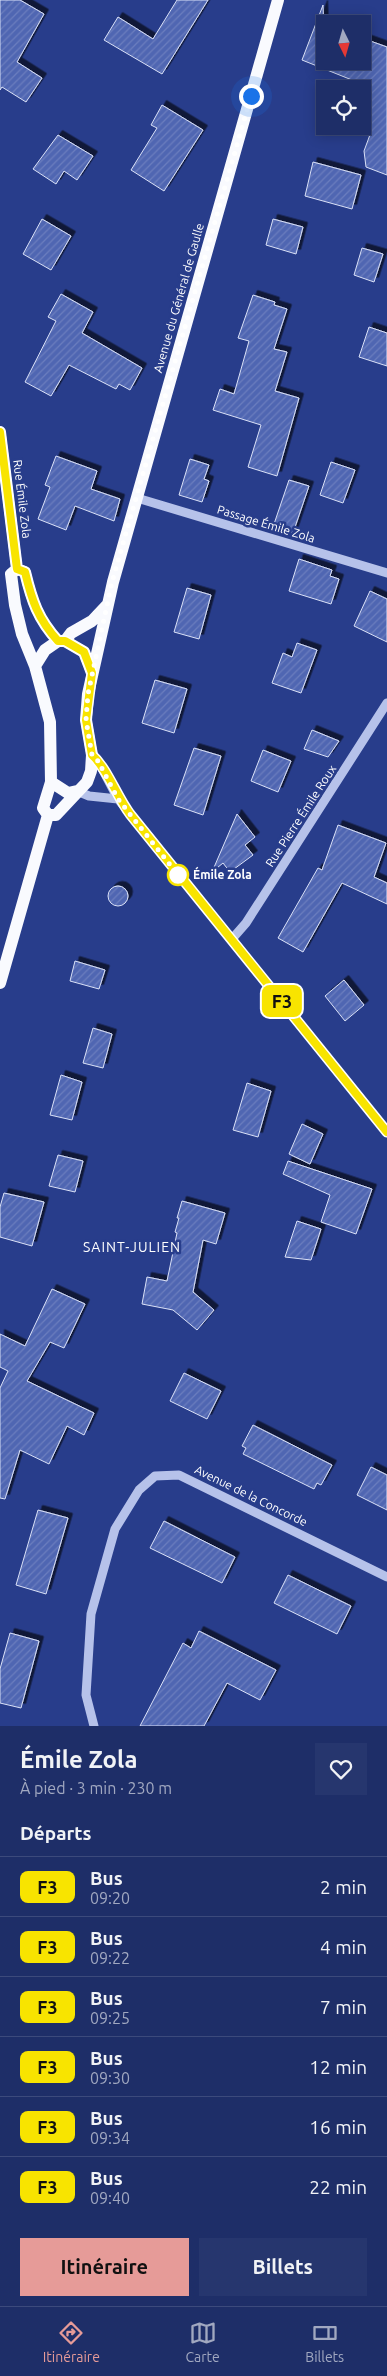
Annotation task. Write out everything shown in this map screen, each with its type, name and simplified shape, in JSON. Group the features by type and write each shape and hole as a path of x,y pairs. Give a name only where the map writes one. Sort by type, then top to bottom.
{"main road":[{"name":"Avenue du Général de Gaulle","path":"48,815 56,815 72,801 77,791 87,782 91,770 92,755 86,720 92,673 112,582 278,0"},
{"name":"Rue Émile Zola","path":"0,432 17,569"},
{"name":"Rue Émile Zola","path":"17,569 25,572 31,598 42,623 61,641"},
{"name":"Rue Émile Zola","path":"17,569 11,574 14,605 22,634 35,666"},
{"path":"0,983 48,815 43,808 52,782 50,722 35,666 45,650 92,621 108,604"},
{"path":"61,641 84,652 92,673"},
{"path":"52,782 68,792 77,791"}],"street":[{"name":"Passage Émile Zola","path":"137,498 387,573"},
{"name":"Rue Pierre Émile Roux","path":"232,939 246,923 387,703"},
{"path":"92,755 98,761 118,799 387,1132"},
{"path":"77,791 89,796 118,799"},
{"name":"Avenue de la Concorde","path":"94,1726 86,1695 91,1614 115,1529 139,1490 155,1476 179,1475 387,1577"}],"building":[{"path":"0,0 20,0 44,14 17,62 42,78 26,102 2,87 0,90"},
{"path":"177,0 208,0 162,74 104,40 118,17 153,39"},
{"path":"323,5 323,15 319,15"},
{"path":"316,23 316,66 302,60"},
{"path":"371,41 387,47 387,175 366,167 364,151 371,135 371,80 352,80 327,70 371,70"},
{"path":"162,105 203,130 164,191 131,170 157,128 151,125"},
{"path":"58,135 93,156 77,180 64,171 56,184 33,169"},
{"path":"313,162 361,175 352,209 305,196"},
{"path":"42,219 71,236 51,270 23,254"},
{"path":"273,219 303,227 296,254 266,245"},
{"path":"362,248 383,254 374,282 354,275"},
{"path":"61,294 93,312 82,333 142,368 130,390 119,384 116,389 69,365 51,396 25,382 56,321 48,317"},
{"path":"253,295 275,302 274,305 287,309 274,349 287,352 275,391 299,398 277,476 248,467 261,425 213,410 220,389 234,394 249,341 238,338"},
{"path":"369,327 387,333 387,366 359,357"},
{"path":"56,456 97,471 91,489 120,499 114,521 75,506 66,530 38,519 50,487 45,485"},
{"path":"190,459 209,465 204,479 209,481 202,502 179,495"},
{"path":"331,462 355,470 343,503 320,495"},
{"path":"289,480 309,486 293,533 273,527"},
{"path":"299,559 332,570 330,576 339,579 331,604 289,591"},
{"path":"187,588 211,595 199,639 174,632"},
{"path":"370,591 387,599 387,642 354,626"},
{"path":"297,643 317,650 301,693 272,683 283,653 292,657"},
{"path":"155,680 187,689 174,733 142,723"},
{"path":"312,730 339,741 328,757 304,749"},
{"path":"194,748 221,756 203,815 174,805"},
{"path":"263,750 291,761 278,792 251,781"},
{"path":"237,814 255,837 245,845 253,855 230,872 223,863 212,872"},
{"path":"338,825 386,843 374,877 387,883 387,904 342,883 303,952 278,938 318,868 322,870"},
{"path":"114,886 122,886 128,892 128,900 122,906 114,906 108,900 108,892"},
{"path":"75,961 105,970 99,989 70,981"},
{"path":"344,980 364,1005 345,1021 325,996"},
{"path":"93,1028 112,1034 103,1068 83,1063"},
{"path":"61,1075 82,1082 72,1120 50,1115"},
{"path":"247,1083 271,1091 258,1137 233,1130"},
{"path":"302,1124 323,1134 310,1164 289,1154"},
{"path":"58,1155 83,1161 75,1192 49,1186"},
{"path":"288,1161 372,1189 356,1234 321,1222 330,1195 283,1174"},
{"path":"4,1193 44,1202 32,1246 0,1237 0,1207"},
{"path":"182,1201 225,1213 216,1244 203,1240 193,1292 214,1310 197,1330 173,1310 142,1304 147,1277 167,1281 177,1233 175,1232 179,1218 177,1218"},
{"path":"297,1221 321,1229 311,1260 285,1257"},
{"path":"52,1289 85,1304 64,1348 50,1342 27,1381 94,1413 84,1435 67,1426 49,1464 20,1450 5,1499 0,1498 0,1388 8,1371 0,1367 0,1334 25,1346"},
{"path":"184,1373 221,1391 207,1419 170,1401"},
{"path":"253,1425 332,1465 321,1485 317,1483 314,1489 243,1454 246,1448 242,1446"},
{"path":"371,1467 387,1475 387,1510 357,1495"},
{"path":"38,1510 68,1518 46,1594 16,1585"},
{"path":"164,1521 235,1557 222,1583 150,1548"},
{"path":"288,1575 351,1606 337,1634 274,1603"},
{"path":"199,1631 276,1670 260,1700 227,1683 204,1726 140,1726 183,1643 191,1648"},
{"path":"10,1633 39,1641 21,1708 0,1703 0,1669"}],"bus line":[{"name":"F3","path":"0,432 17,569 25,572 31,598 42,623 58,641 65,641 84,652 92,673 86,720 92,755 98,761 118,799 387,1132"}],"place":[{"name":"Émile Zola","path":"178,875"}],"district":[{"name":"SAINT-JULIEN","path":"132,1247"}],"route":[{"path":"178,875 182,880 118,799 98,761 92,755 86,720 88,694 112,582 251,96"}]}
